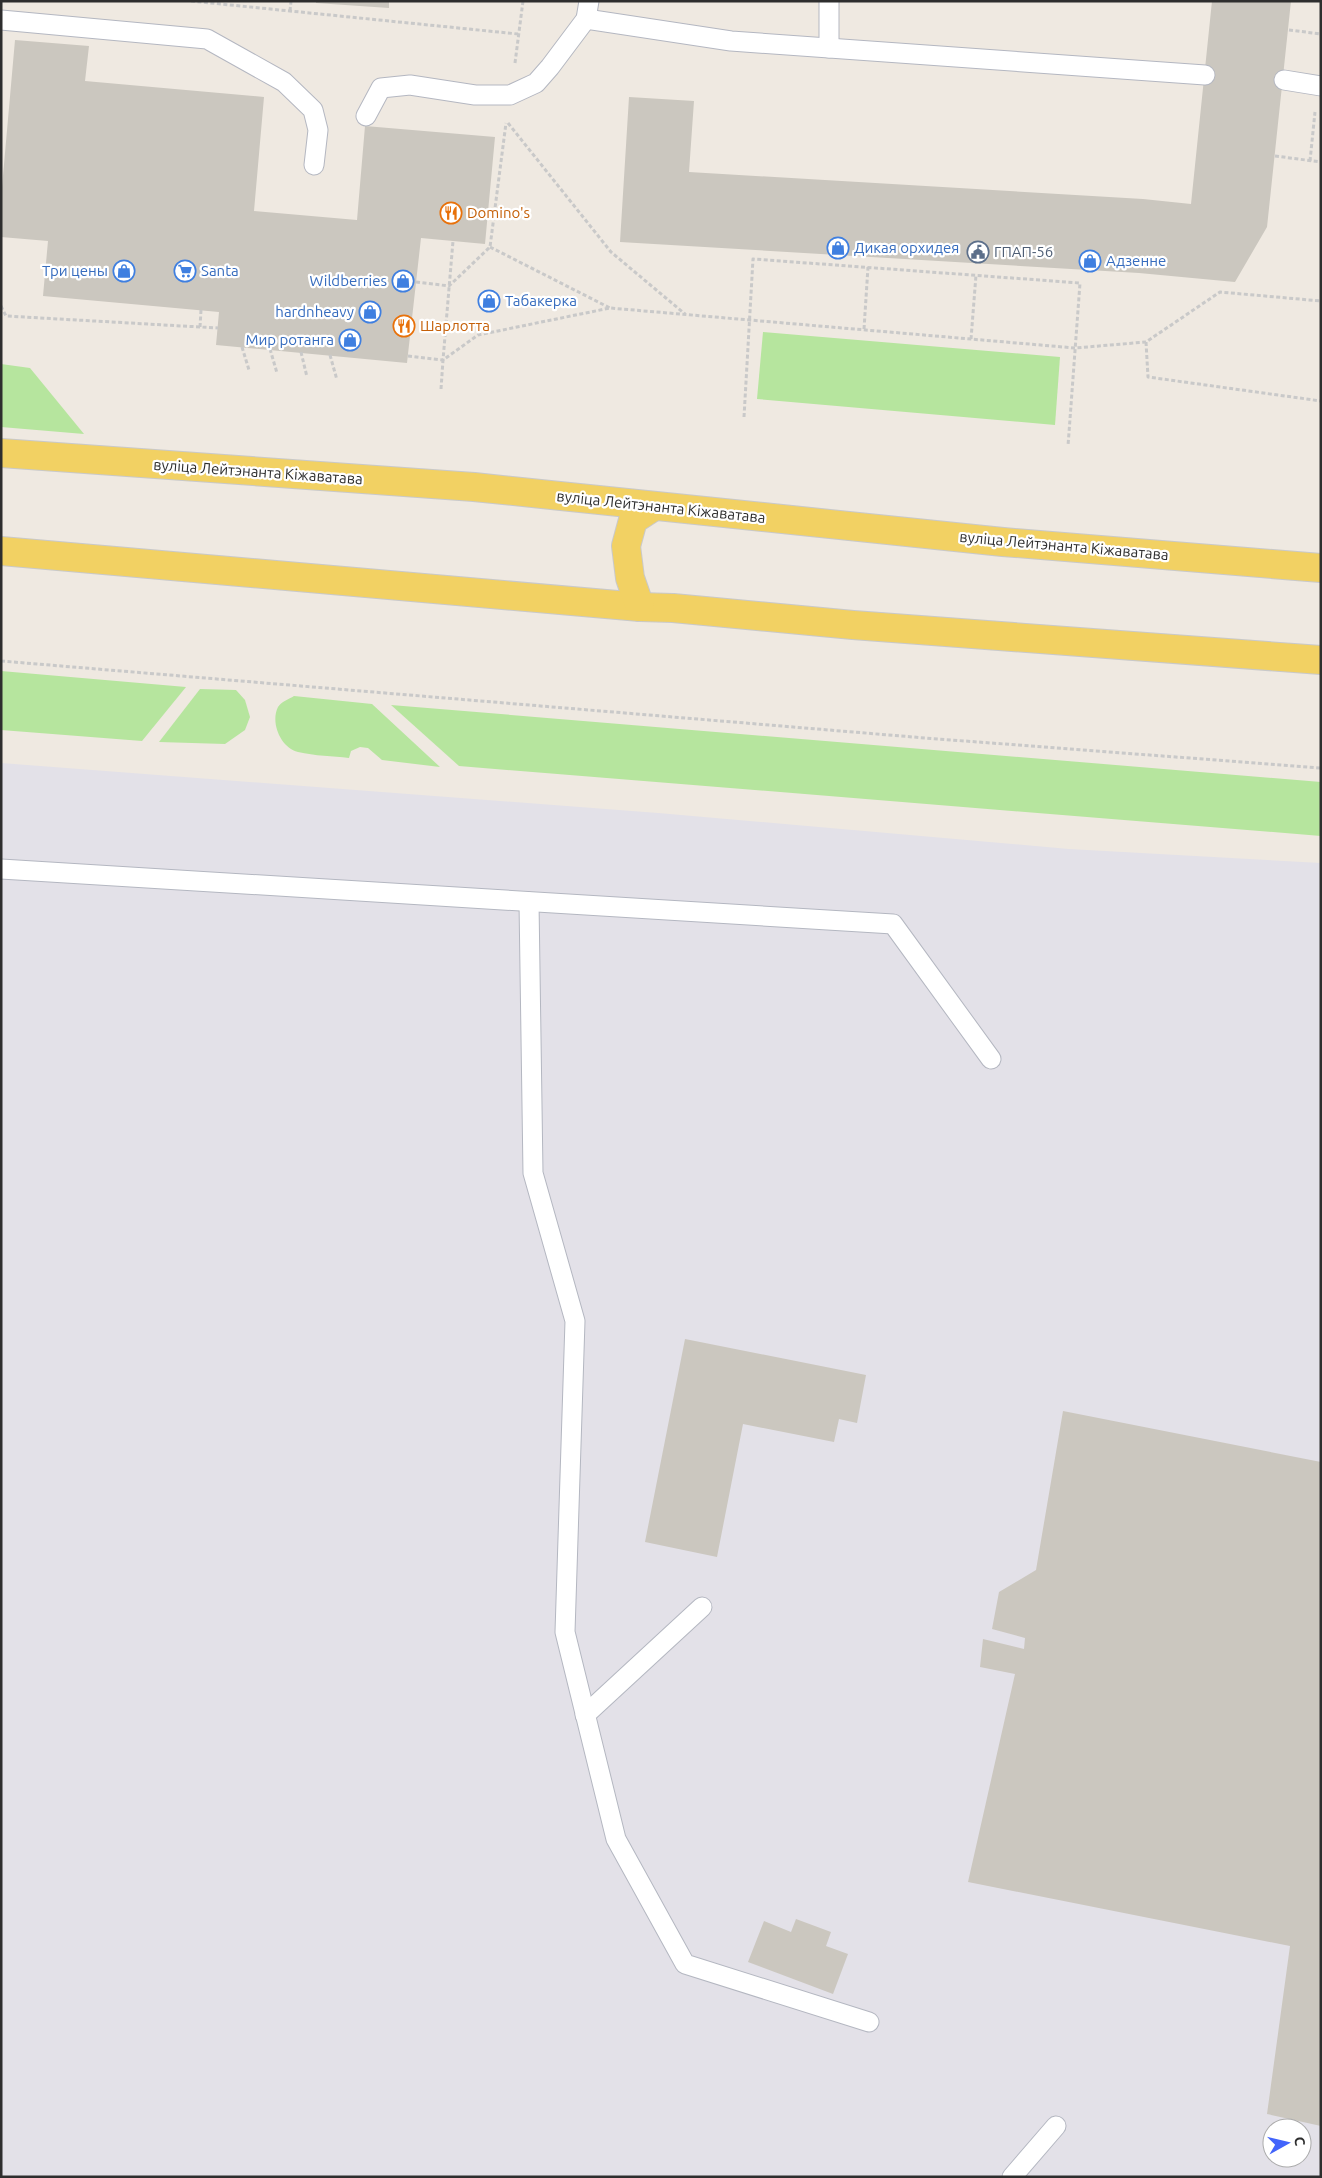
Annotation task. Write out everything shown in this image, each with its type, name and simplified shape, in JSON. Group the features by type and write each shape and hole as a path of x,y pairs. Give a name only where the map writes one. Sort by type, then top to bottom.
{"main road":[{"name":"вуліца Лейтэнанта Кіжаватава","path":"1,453 474,487 1003,542 1321,568"},
{"path":"640,607 630,578 626,546 633,520 653,507"},
{"path":"1,552 853,625 1321,660"}],"lane":[{"path":"829,1 829,48"},
{"path":"366,116 381,88 410,85 475,95 510,95 536,83 550,67 587,10 731,41 1205,75"},
{"path":"1,20 208,39 284,82 313,110 318,130 314,165"},
{"path":"1284,80 1321,86"},
{"path":"1,870 893,924 991,1060"},
{"path":"529,902 533,1173 575,1321 565,1632 616,1839 685,1964 869,2022"},
{"path":"585,1715 702,1608"},
{"path":"1012,2177 1056,2126"}],"path":[{"path":"192,1 518,34"},
{"path":"290,11 291,1"},
{"path":"1288,30 1321,34"},
{"path":"506,121 611,252 686,314"},
{"path":"1275,156 1321,162"},
{"path":"441,389 453,241"},
{"path":"449,286 490,247 610,308"},
{"path":"744,417 753,259 1080,283 1068,446"},
{"path":"864,330 868,268"},
{"path":"971,339 976,276"},
{"path":"416,282 449,286"},
{"path":"408,356 443,360 478,336 610,308 1075,348 1146,342 1220,292 1321,301"},
{"path":"1,306 6,316 218,328"},
{"path":"200,327 201,310"},
{"path":"1146,342 1148,377 1321,401"},
{"path":"242,347 249,370"},
{"path":"270,349 277,373"},
{"path":"301,352 307,377"},
{"path":"330,356 337,380"},
{"path":"1,661 925,738 1321,768"}],"shaded area":[{"path":"1,763 658,813 1069,849 1321,863 1321,2177 1,2177"}],"green space":[{"path":"763,332 1060,357 1055,425 757,399"},
{"path":"1,364 30,368 84,434 1,427"},
{"path":"1,671 186,687 142,741 1,730"},
{"path":"200,689 236,690 245,700 250,717 245,730 225,744 159,742"},
{"path":"294,696 372,704 440,767 382,760 368,748 360,747 351,751 349,758 292,750 282,740 275,720 279,705"},
{"path":"391,705 1321,782 1321,836 459,766"}],"building":[{"path":"316,1 389,1 389,8 316,3"},
{"path":"1212,1 1291,1 1267,227 1235,282 1139,273 620,242 629,97 694,101 689,172 1143,199 1191,204"},
{"path":"15,40 89,46 85,81 264,97 254,211 357,220 365,126 495,137 485,244 421,238 407,363 216,345 219,312 43,296 48,241 1,237 1,198"},
{"path":"685,1339 866,1375 857,1423 839,1419 834,1442 743,1424 717,1557 645,1542"},
{"path":"1063,1411 1321,1462 1321,2126 1312,2124 1312,2118 1285,2118 1267,2114 1290,1946 968,1882 1015,1674 980,1667 983,1639 1024,1649 1025,1638 992,1629 999,1592 1036,1570"},
{"path":"796,1919 831,1932 826,1946 848,1954 833,1994 748,1962 764,1921 791,1932"}],"place":[{"name":"Domino's","path":"451,213"},
{"name":"Дикая орхидея","path":"838,248"},
{"name":"ГПАП-56","path":"978,252"},
{"name":"Адзенне","path":"1090,261"},
{"name":"Три цены","path":"124,271"},
{"name":"Santa","path":"185,271"},
{"name":"Wildberries","path":"403,281"},
{"name":"Табакерка","path":"489,301"},
{"name":"hardnheavy","path":"370,312"},
{"name":"Шарлотта","path":"404,326"},
{"name":"Мир ротанга","path":"350,340"}]}
